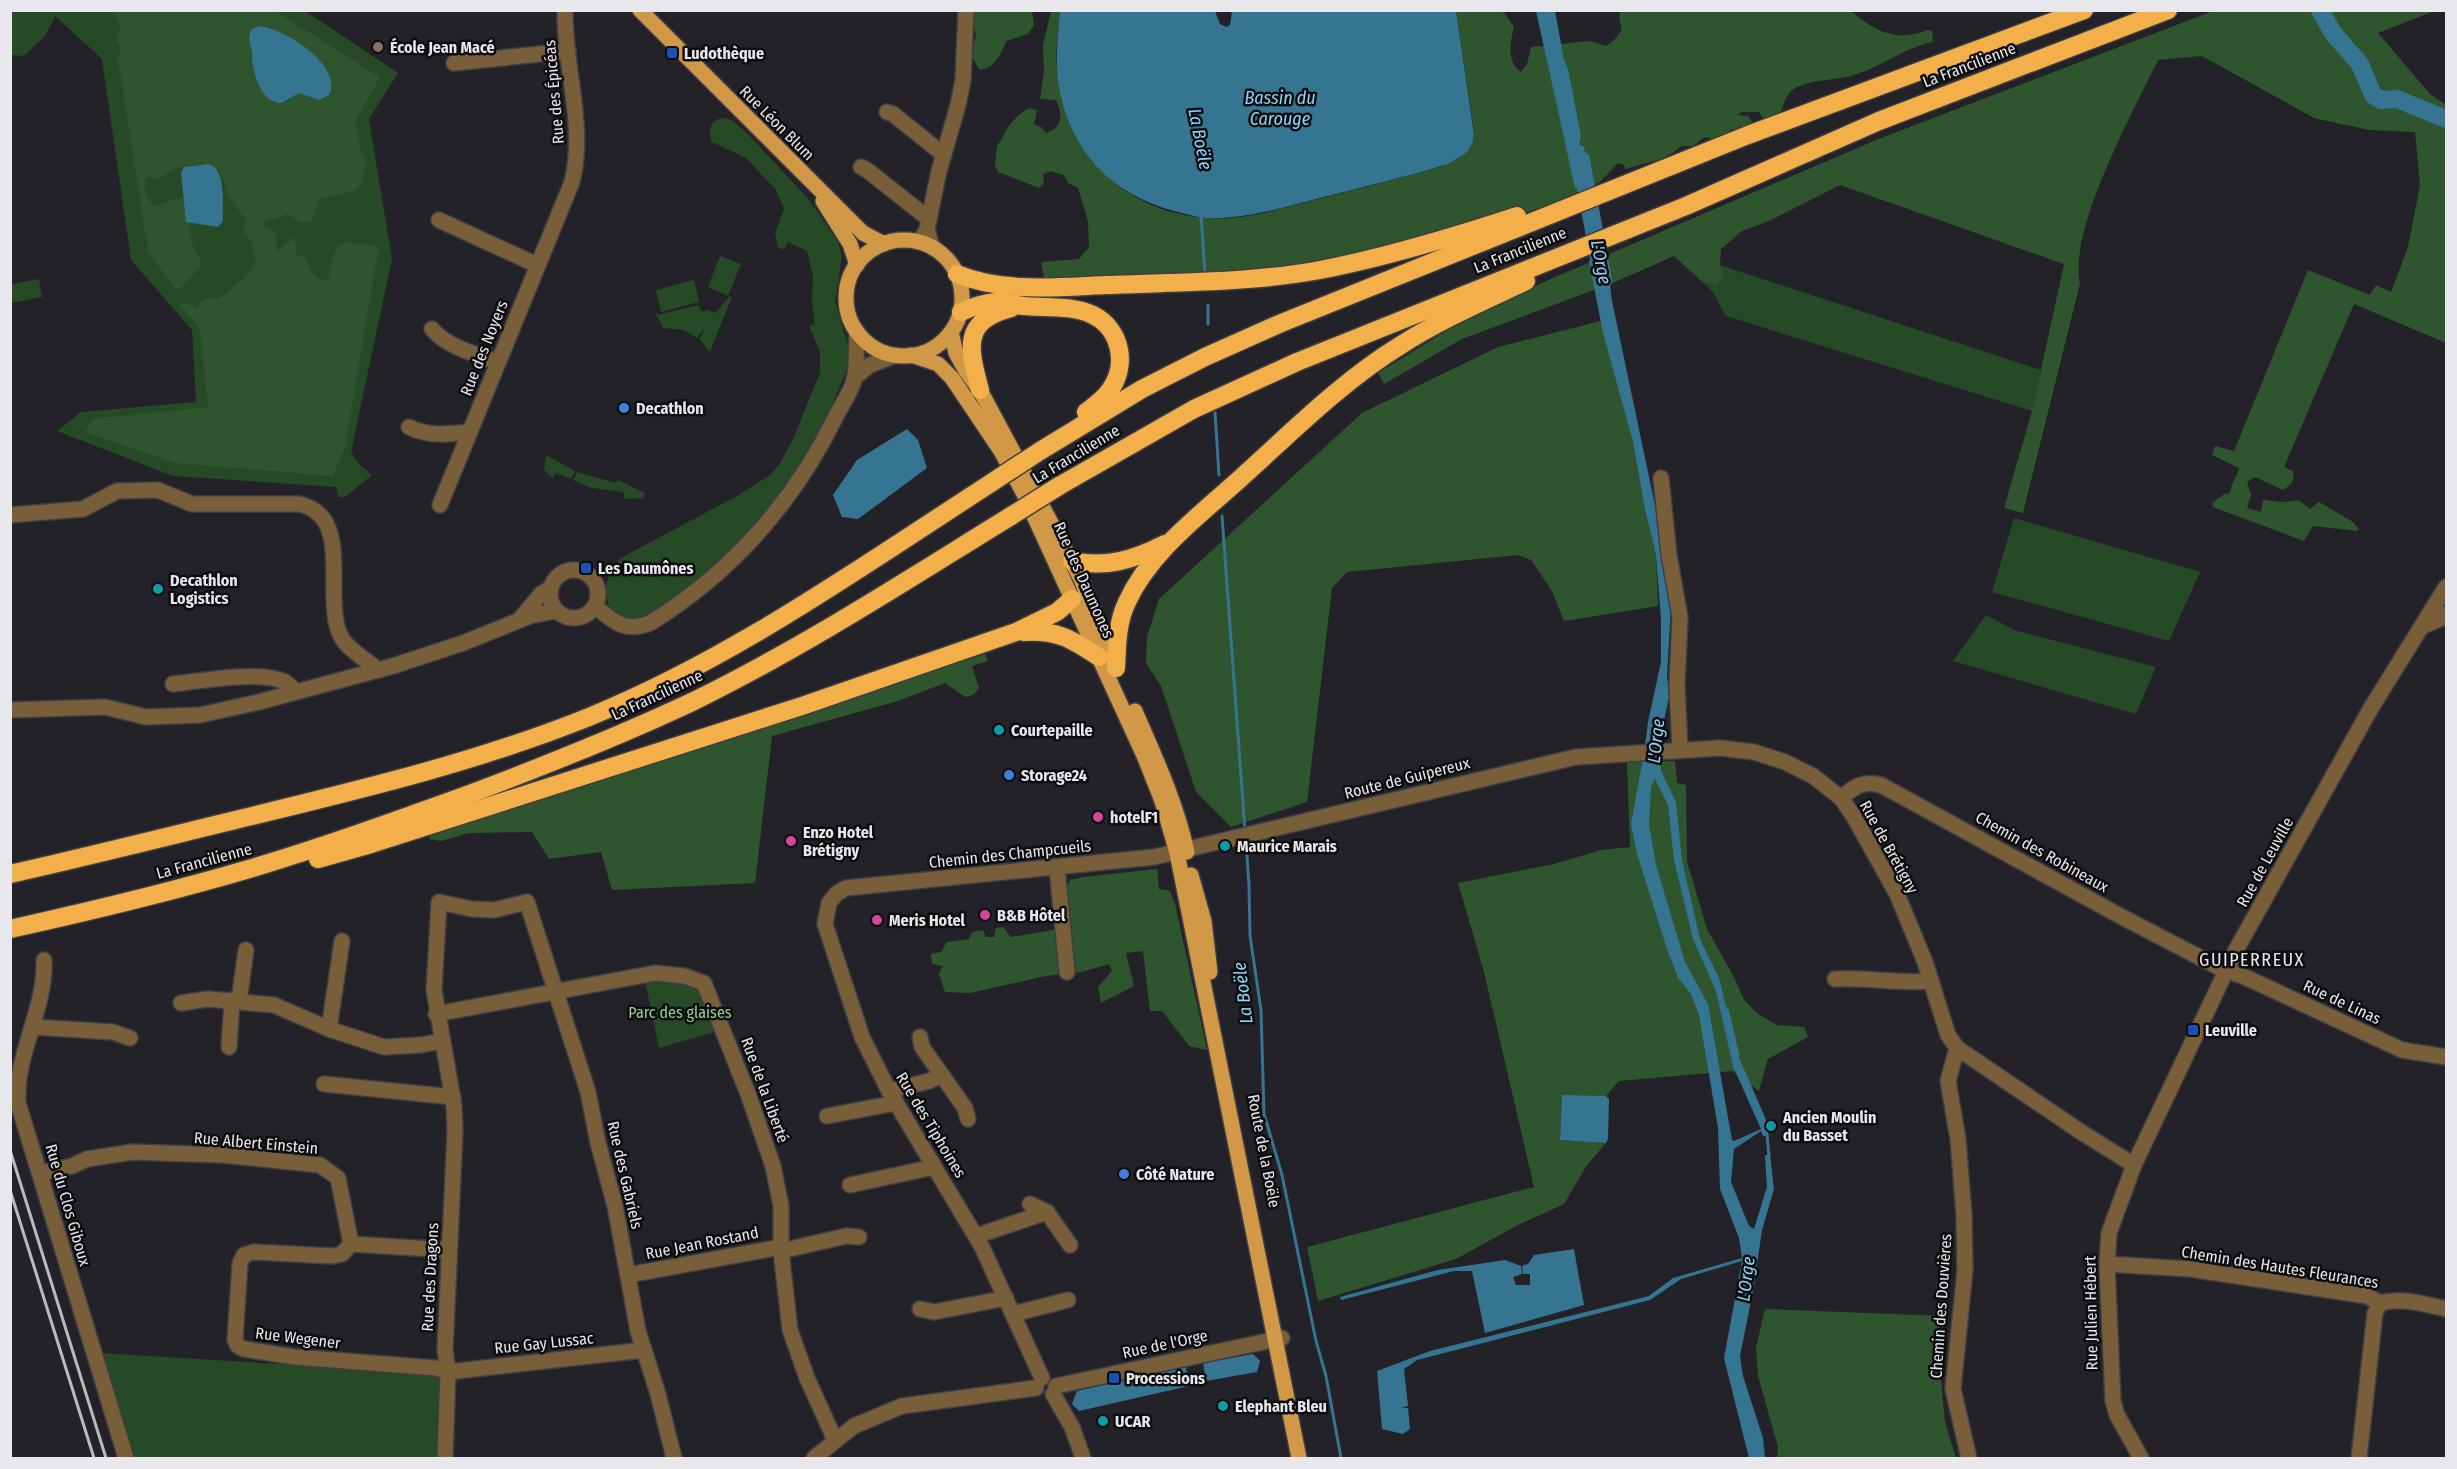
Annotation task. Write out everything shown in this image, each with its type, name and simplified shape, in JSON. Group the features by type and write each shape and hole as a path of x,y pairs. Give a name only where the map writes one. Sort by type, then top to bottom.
{"highway":[{"name":"La Francilienne","path":"10,874 383,784 486,754 590,717 740,642 1040,451 1142,389 1205,357 1748,135 2084,10"},
{"name":"La Francilienne","path":"10,929 251,869 485,788 601,743 752,671 838,622 1156,429 1228,393 1607,241 1879,121 2168,10"},
{"path":"957,274 987,283 1047,287 1167,284 1281,275 1357,262 1445,238 1550,205 1569,207"},
{"path":"1116,668 1118,635 1126,603 1141,577 1172,540 1355,378 1400,346 1450,317 1571,256"},
{"path":"960,312 980,304 999,302 1077,310 1093,315 1106,324 1116,337 1120,350 1117,377 1110,391 1098,403 1065,427 1058,440"},
{"path":"980,390 971,350 973,334 988,316 1022,306"},
{"path":"1072,561 1098,565 1124,562 1172,540"},
{"path":"251,869 268,872 371,844 802,706 1016,632 1057,612 1072,599"},
{"path":"1016,632 1057,633 1099,657"}],"main road":[{"name":"Rue Léon Blum","path":"640,10 863,233 884,243"},
{"name":"Rue Léon Blum","path":"812,184 850,244 857,265"},
{"path":"927,234 957,274 962,295 960,312 951,332 930,350 903,355 871,345 857,331 847,302 849,282 857,265 872,250 884,243 927,234"},
{"name":"Rue des Daumones","path":"951,332 956,353 980,390 1081,579 1116,668 1156,755 1180,825 1182,851"},
{"name":"Rue des Daumones","path":"903,355 938,364 973,406 1001,451 1053,553 1145,758 1182,851"},
{"path":"1053,553 1072,561"},
{"path":"1072,599 1081,579"},
{"name":"Route de la Boële","path":"1182,851 1279,1338 1299,1458"},
{"name":"Route de la Boële","path":"1279,1338 1307,1458"}],"street":[{"name":"Rue des Épicéas","path":"562,204 572,182 578,149 565,10"},
{"path":"927,234 963,80 966,10"},
{"path":"454,63 568,51"},
{"path":"887,112 944,155"},
{"path":"861,167 867,170 927,234"},
{"name":"Rue des Noyers","path":"440,506 562,204"},
{"path":"439,220 537,265"},
{"path":"432,329 439,338 498,362"},
{"path":"596,607 618,625 641,627 660,617 713,578 753,540 790,496 822,446 854,378 857,331"},
{"path":"854,378 870,364 903,355"},
{"path":"409,427 432,435 469,432"},
{"path":"1661,477 1669,555 1680,617 1677,685 1680,750"},
{"path":"10,515 83,509 117,491 158,490 192,504 299,504 310,506 327,523 332,543 336,614 342,639 352,650 379,670"},
{"path":"570,570 586,572 593,577 598,588 599,596 596,607 589,614 578,618 569,618 556,611 550,596 555,579 570,570"},
{"name":"Rue de Leuville","path":"2134,1165 2226,971 2371,708 2446,587"},
{"path":"520,619 541,594 551,588"},
{"path":"10,710 105,706 146,717 200,715 379,670 463,643 520,619 556,611"},
{"path":"2423,626 2446,614"},
{"path":"173,684 244,677 269,678 286,682 295,692"},
{"name":"Rue de Brétigny","path":"1639,752 1720,748 1754,752 1785,762 1813,776 1841,798 1870,844 1896,894 1931,981 1946,1028 1957,1048 2134,1165"},
{"name":"Route de Guipereux","path":"1182,851 1570,759 1639,752"},
{"name":"Chemin des Robineaux","path":"1841,798 1861,784 1871,782 1881,785 2226,971"},
{"name":"Chemin des Champcueils","path":"846,888 1057,868 1182,851"},
{"path":"1057,868 1067,972"},
{"name":"Rue des Tiphoines","path":"846,888 836,894 829,903 825,924 826,934 858,1027 892,1097 976,1236 1013,1314 1039,1383"},
{"name":"Rue des Dragons","path":"446,1458 448,1372 445,1350 454,1162 453,1097 436,1014 434,990 438,902 472,909 494,910 527,902"},
{"name":"Rue des Gabriels","path":"527,902 588,1092 598,1143 615,1206 644,1350 674,1458"},
{"path":"329,1029 342,941"},
{"path":"229,1047 246,950"},
{"name":"Rue du Clos Giboux","path":"44,960 45,978 20,1077 18,1103 41,1173 92,1353 126,1458"},
{"name":"Rue de Linas","path":"2226,971 2245,977 2402,1050 2446,1057"},
{"name":"Rue de la Liberté","path":"436,1014 655,973 684,976 704,983 730,1046 773,1166 781,1206 781,1249 790,1330 807,1378 836,1440"},
{"path":"1835,979 1862,978 1904,983 1931,981"},
{"path":"181,1003 208,999 274,1005 329,1029 384,1047 421,1045 441,1041"},
{"path":"33,1027 113,1032 130,1038"},
{"path":"920,1037 922,1047 965,1108 968,1119"},
{"name":"Chemin des Douvières","path":"1957,1048 1948,1081 1959,1150 1965,1270 1953,1389 1969,1458"},
{"path":"827,1116 892,1097 942,1075"},
{"path":"324,1084 453,1097"},
{"name":"Rue Albert Einstein","path":"41,1173 72,1166 87,1159 132,1152 223,1155 320,1165 339,1178 351,1244"},
{"name":"Rue Julien Hébert","path":"2134,1165 2109,1233 2107,1264 2113,1401 2117,1415 2140,1458"},
{"path":"850,1185 934,1167"},
{"path":"1030,1204 1047,1212 1070,1245"},
{"path":"976,1236 1047,1212"},
{"name":"Rue Jean Rostand","path":"628,1275 846,1236 859,1237"},
{"path":"351,1244 449,1250"},
{"name":"Rue Wegener","path":"351,1244 342,1254 332,1256 253,1252 244,1255 240,1263 235,1340 241,1348 294,1357 436,1368 448,1372"},
{"name":"Chemin des Hautes Fleurances","path":"2107,1264 2190,1269 2367,1296 2380,1303 2389,1300 2446,1309"},
{"path":"920,1309 934,1312 1006,1298"},
{"path":"1013,1314 1068,1300"},
{"path":"2359,1458 2374,1313 2380,1303"},
{"name":"Rue de l'Orge","path":"1054,1390 1279,1338"},
{"name":"Rue Gay Lussac","path":"448,1372 644,1350"},
{"path":"814,1458 854,1426 902,1406 1039,1383 1051,1378 1083,1458"}],"green space":[{"path":"10,11 305,11 398,73 369,119 392,259 351,452 360,465 372,475 345,497 339,497 336,487 173,476 57,431 81,412 196,402 192,330 131,260 102,59 55,16 46,35 24,56 11,55"},
{"path":"113,11 275,11 380,77 356,121 361,151 367,157 359,187 355,191 321,198 310,223 300,222 288,214 265,222 265,228 273,230 277,235 277,251 294,237 296,256 304,257 312,273 320,280 328,279 334,254 341,244 347,242 379,247 345,447 333,476 175,463 85,432 93,419 208,407 199,326 179,306 183,302 196,308 204,299 220,298 245,277 256,260 251,241 243,232 247,219 227,195 226,184 218,169 194,166 174,169 160,179 146,177 145,185 147,197 155,206 183,196 186,221 190,222 192,243 200,260 200,267 181,288 174,288 148,251 118,60 121,48 117,41 121,28","holes":["249,34 319,100 299,93 277,103 273,102 253,70"]},
{"path":"969,11 1032,11 1034,25 1028,34 1006,41 993,64 979,69 971,55 976,35"},
{"path":"1051,11 1060,11 1057,70 1063,100 1086,152 1104,173 1125,190 1150,204 1177,213 1208,218 1234,218 1260,214 1328,197 1443,166 1464,153 1471,143 1474,130 1456,11 1503,11 1514,27 1510,51 1513,63 1521,72 1527,64 1531,47 1590,41 1606,46 1622,30 1620,11 1851,11 1886,33 1905,35 1932,31 1933,42 1911,49 1858,74 1797,87 1787,96 1780,112 1771,118 1763,118 1759,112 1741,112 1738,115 1748,116 1752,121 1751,126 1740,130 1731,129 1719,141 1703,138 1694,146 1681,146 1662,158 1625,169 1624,165 1618,163 1600,182 1556,202 1473,231 1419,245 1405,240 1398,250 1291,267 1203,272 1171,277 1045,282 1041,262 1079,259 1089,247 1088,221 1078,188 1068,183 1064,175 1051,171 1043,174 1044,183 1039,188 998,172 995,166 997,146 1011,123 1026,110 1029,108 1037,110 1034,124 1046,133 1056,128 1060,120 1060,110 1056,100 1040,99 1044,72 1043,45"},
{"path":"2213,11 2434,11 2378,33 2430,94 2446,105 2446,343 2354,304 2284,467 2293,471 2292,482 2283,490 2255,477 2247,482 2251,495 2247,508 2261,512 2263,500 2283,502 2299,500 2310,509 2319,502 2353,522 2359,529 2357,531 2313,526 2304,541 2213,507 2212,503 2224,494 2230,493 2239,468 2212,455 2215,446 2234,451 2308,270 2370,295 2376,285 2391,292 2408,247 2420,185 2415,132 2369,130 2314,118 2202,56 2158,60 2093,202 2079,260 2080,283 2023,513 2004,508 2032,411 2064,264 1840,185 1769,221 1742,231 1721,249 1720,265 1724,276 1716,285 1701,281 1674,256 1613,283 1462,339 1384,384 1378,373 1446,331 1546,281 1881,138"},
{"path":"725,118 733,121 749,135 810,201 838,242 842,257 835,302 850,353 846,372 826,422 783,495 720,565 641,623 615,617 611,610 606,586 615,564 621,558 737,496 770,475 779,465 793,439 820,373 820,352 809,326 815,324 812,303 813,276 807,251 788,242 784,250 778,247 775,234 784,208 776,190 746,158 712,142 710,129 713,122"},
{"path":"720,256 741,264 728,296 708,287"},
{"path":"1720,265 2041,370 2032,411 1726,316 1712,291 1701,281 1716,284 1724,276"},
{"path":"39,279 42,297 11,303 11,284"},
{"path":"694,280 699,302 661,312 656,290"},
{"path":"730,296 732,297 710,352 699,339 704,331 697,338 684,330 663,328 654,310 658,315 698,305 702,312 707,310 715,313"},
{"path":"1601,321 1633,442 1645,510 1656,555 1658,606 1564,621 1552,591 1531,560 1518,555 1347,572 1332,588 1307,802 1231,827 1196,792 1161,686 1146,663 1147,637 1159,599 1362,413 1498,347"},
{"path":"546,455 575,471 571,479 556,473 552,478 544,470"},
{"path":"577,472 616,483 618,480 645,493 644,498 625,499 623,492 592,488 573,480"},
{"path":"2014,518 2200,572 2169,641 1992,592"},
{"path":"1986,615 2014,630 2156,667 2136,714 1953,661"},
{"path":"985,654 988,661 972,666 979,688 973,695 965,697 945,683 898,701 772,736 755,883 612,890 601,852 549,859 532,832 469,833 441,841 429,839 430,832"},
{"path":"1675,761 1677,783 1686,785 1687,861 1707,929 1744,1000 1758,1014 1777,1025 1804,1027 1808,1037 1768,1059 1759,1091 1732,1071 1619,1081 1606,1096 1562,1096 1560,1140 1606,1143 1587,1165 1564,1204 1518,1225 1456,1259 1318,1301 1307,1247 1534,1187 1484,972 1458,883 1554,864 1601,850 1630,847 1627,762"},
{"path":"1157,869 1159,889 1170,891 1175,904 1207,1050 1189,1046 1162,1011 1150,1011 1143,951 1126,953 1134,986 1101,1003 1098,987 1112,971 1109,964 1082,972 1046,976 970,993 945,992 939,974 943,966 932,964 931,954 941,952 947,942 969,939 972,932 983,930 986,937 994,937 996,928 1003,927 1011,937 1058,929 1065,888 1070,880"},
{"name":"Parc des glaises","path":"657,979 685,984 701,990 718,1031 659,1048 645,981"},
{"path":"1765,1309 1945,1316 1939,1360 1945,1422 1956,1458 1777,1458 1778,1447 1758,1376 1756,1348"},
{"path":"99,1353 442,1374 440,1458 133,1458"}],"water":[{"name":"Bassin du Carouge","path":"1060,11 1215,11 1220,24 1226,27 1230,25 1232,11 1456,11 1474,134 1472,144 1466,153 1448,164 1265,212 1237,217 1206,218 1162,208 1140,199 1121,187 1089,157 1076,138 1067,116 1058,82 1057,52"},
{"path":"1536,11 1555,11 1564,60 1568,69 1581,136 1579,144 1584,147 1589,183 1575,188"},
{"path":"259,26 282,33 309,50 328,72 331,84 329,95 319,100 299,93 281,103 268,98 259,86 252,63 249,36 252,29"},
{"path":"209,164 219,173 221,180 223,221 218,227 186,222 181,173 184,167"},
{"path":"1606,254 1612,301 1660,529 1671,604 1667,677 1669,697 1659,745 1645,746 1661,662 1661,619 1656,555 1645,510 1633,442 1603,333 1589,261"},
{"path":"907,429 918,440 927,468 858,519 842,517 833,495 857,460"},
{"path":"1660,757 1661,771 1676,802 1682,860 1700,939 1719,978 1738,1055 1767,1122 1768,1136 1763,1136 1761,1131 1734,1149 1731,1182 1749,1226 1754,1229 1767,1187 1765,1155 1770,1155 1774,1189 1762,1230 1740,1356 1743,1376 1763,1438 1765,1458 1749,1458 1724,1358 1742,1261 1681,1279 1650,1300 1417,1360 1404,1369 1408,1406 1401,1408 1408,1408 1410,1429 1403,1434 1382,1429 1377,1371 1430,1351 1649,1296 1673,1278 1742,1258 1739,1238 1720,1189 1718,1128 1699,1015 1691,994 1678,978 1667,949 1637,854 1631,824 1643,758","holes":["1655,779 1668,805 1674,860 1693,939 1716,991 1733,1066 1761,1129 1734,1141 1708,1004 1685,962 1656,865 1649,824 1651,787"]},
{"path":"1562,1095 1606,1096 1609,1099 1606,1143 1560,1140"},
{"path":"1574,1249 1584,1305 1485,1333 1472,1271 1454,1271 1341,1300 1340,1297 1438,1270 1505,1260 1521,1266 1522,1274 1513,1277 1516,1285 1530,1285 1530,1274 1523,1274 1522,1266 1528,1264 1534,1255"},
{"path":"1253,1354 1260,1361 1257,1372 1206,1381 1203,1363"},
{"path":"1186,1367 1189,1386 1079,1411 1072,1404 1077,1391"}],"waterway":[{"path":"2320,10 2333,33 2360,64 2373,95 2381,100 2397,99 2446,119"},
{"name":"L'Orge","path":"1581,160 1603,280"},
{"name":"La Boële","path":"1201,215 1205,273"},
{"name":"La Boële","path":"1208,305 1208,324"},
{"name":"La Boële","path":"1215,413 1219,475"},
{"name":"La Boële","path":"1222,516 1245,831"},
{"name":"La Boële","path":"1246,841 1250,936 1261,1010 1264,1114 1282,1175 1316,1341 1326,1376 1341,1458"},
{"path":"1727,1009 1738,1055"},
{"path":"1767,1134 1769,1157"}],"railway":[{"path":"10,1150 106,1458"},
{"path":"10,1190 94,1458"}],"place":[{"name":"École Jean Macé","path":"378,47"},
{"name":"Ludothèque","path":"672,53"},
{"name":"Decathlon","path":"624,408"},
{"name":"Les Daumônes","path":"586,568"},
{"name":"Decathlon Logistics","path":"158,589"},
{"name":"Courtepaille","path":"999,730"},
{"name":"Storage24","path":"1009,775"},
{"name":"hotelF1","path":"1098,817"},
{"name":"Enzo Hotel Brétigny","path":"791,841"},
{"name":"Maurice Marais","path":"1225,846"},
{"name":"B&B Hôtel","path":"985,915"},
{"name":"Meris Hotel","path":"877,920"},
{"name":"Leuville","path":"2193,1030"},
{"name":"Ancien Moulin du Basset","path":"1771,1126"},
{"name":"Côté Nature","path":"1124,1174"},
{"name":"Processions","path":"1114,1378"},
{"name":"Elephant Bleu","path":"1223,1406"},
{"name":"UCAR","path":"1103,1421"}],"district":[{"name":"GUIPERREUX","path":"2252,960"}]}
